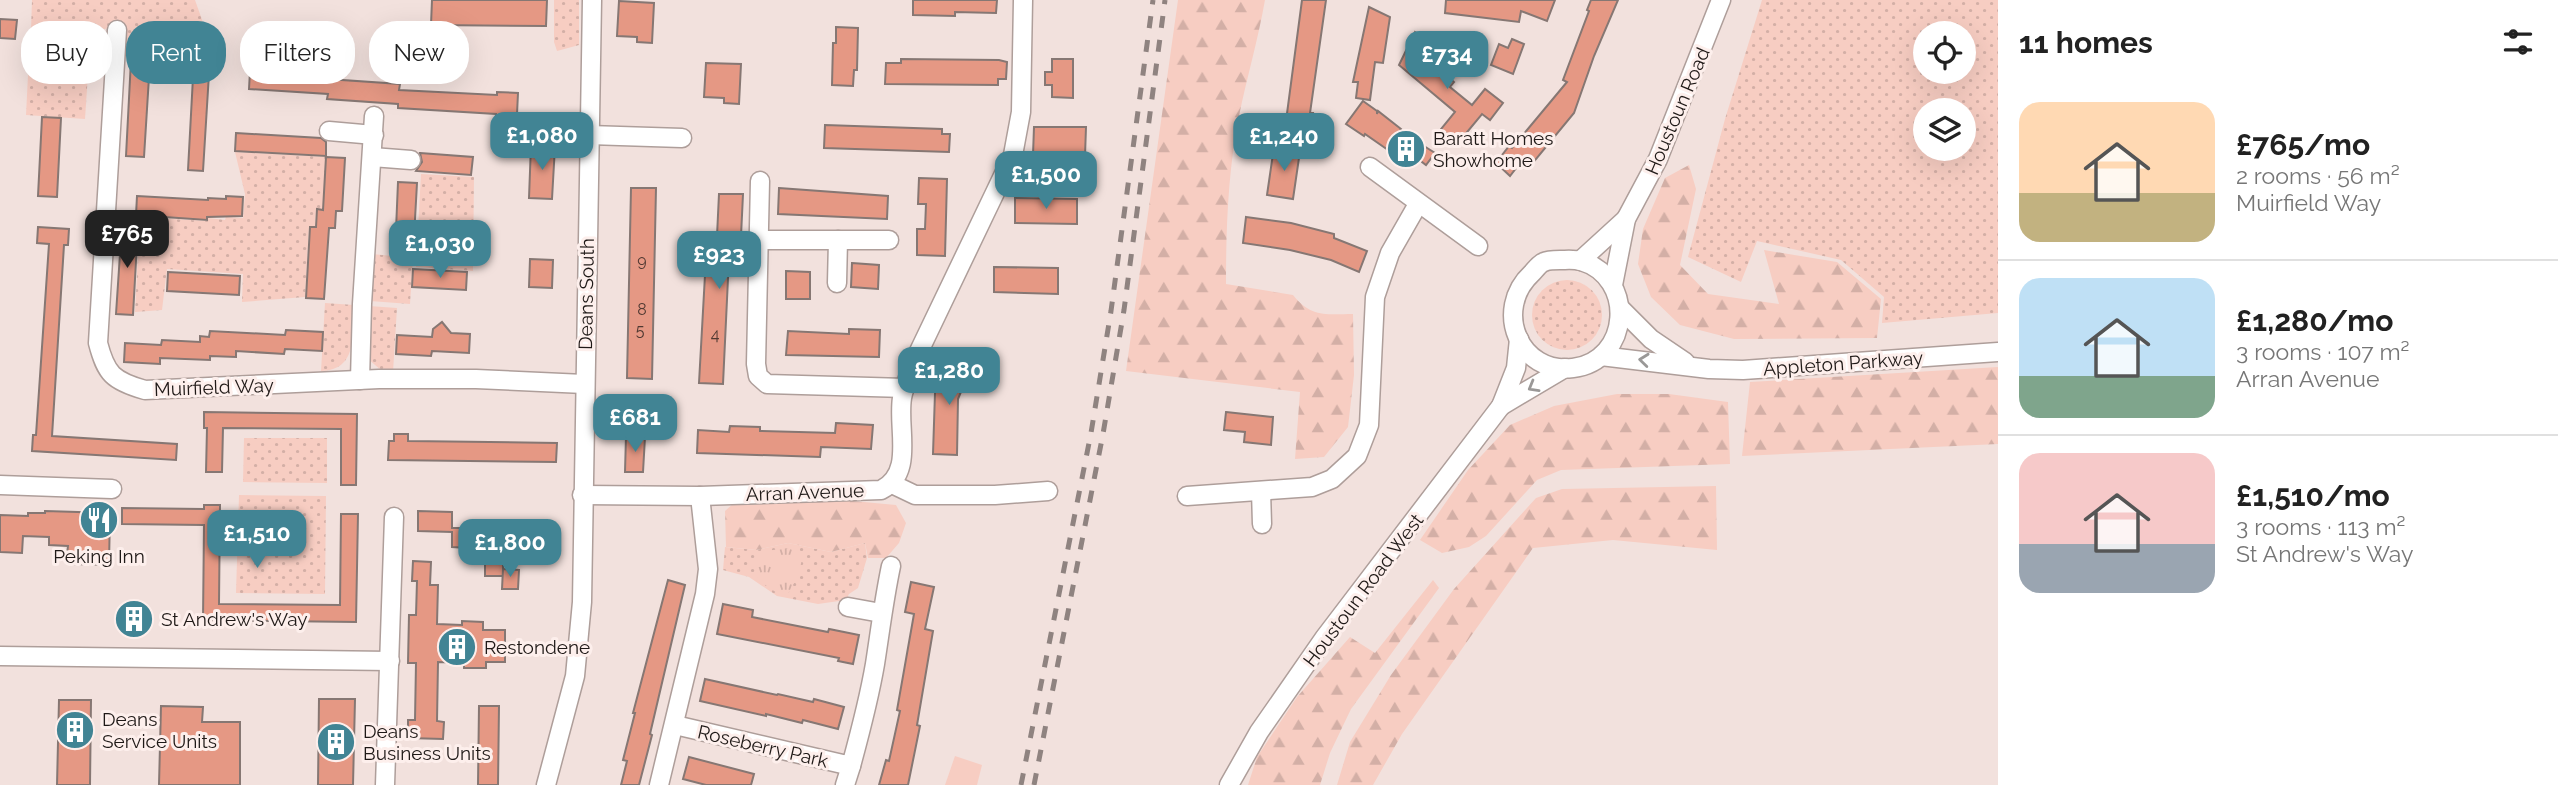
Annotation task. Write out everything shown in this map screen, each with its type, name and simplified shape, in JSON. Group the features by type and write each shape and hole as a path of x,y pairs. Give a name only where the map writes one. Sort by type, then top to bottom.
{"street":[{"name":"Deans South","path":"546,785 575,677 582,602 592,0"},
{"name":"Arran Avenue","path":"582,495 700,496 881,490 892,484 901,465 902,398 912,366 1013,155 1021,112 1023,0"},
{"name":"Houstoun Road","path":"1614,285 1626,219 1658,159 1721,0"},
{"name":"Muirfield Way","path":"117,30 98,342 104,365 116,380 145,390 360,380 476,379 584,384"},
{"path":"360,380 374,116"},
{"path":"329,131 373,135"},
{"path":"589,135 682,138"},
{"path":"372,157 411,160"},
{"path":"1370,167 1478,246"},
{"path":"760,181 756,363 758,376 767,384 905,388"},
{"path":"1187,496 1312,487 1332,478 1357,456 1369,425 1375,297 1390,253 1418,204"},
{"name":"Houstoun Road","path":"1580,261 1626,219"},
{"path":"759,240 890,240"},
{"path":"837,283 838,240"},
{"path":"1580,261 1599,270 1614,285 1621,309 1618,334 1608,351 1592,362 1574,368 1555,368 1537,360 1524,348 1515,331 1512,302 1524,279 1543,262 1580,261"},
{"name":"Appleton Parkway","path":"1621,309 1651,339 1688,364"},
{"name":"Houstoun Road West","path":"1231,783 1259,732 1325,636 1501,406 1516,368 1519,340"},
{"name":"Appleton Parkway","path":"1601,356 1688,364 1710,369 1743,370 1998,352"},
{"name":"Houstoun Road West","path":"1501,406 1565,368"},
{"path":"892,484 915,495 995,495 1048,491"},
{"path":"0,485 112,489"},
{"path":"1261,491 1262,524"},
{"name":"Roseberry Park","path":"659,785 705,594 708,569 700,496"},
{"path":"385,785 394,517"},
{"name":"Roseberry Park","path":"845,785 875,662 881,612 891,566"},
{"path":"848,607 881,612"},
{"path":"0,656 390,661"},
{"name":"Roseberry Park","path":"675,725 851,766"}],"green space":[{"path":"32,0 195,0 202,21 126,21 126,26 112,26 112,21 31,21"},
{"path":"554,0 579,0 579,45 557,51 554,42"},
{"path":"1178,0 1265,0 1232,158 1226,284 1293,295 1306,308 1320,313 1353,314 1354,375 1348,427 1324,457 1295,459 1300,392 1126,371"},
{"path":"1762,0 1998,0 1998,313 1882,323 1884,297 1841,260 1757,241 1741,282 1688,257 1725,119"},
{"path":"28,84 87,84 85,119 26,115"},
{"path":"235,152 326,157 323,209 316,209 315,226 309,226 305,297 242,302 243,274 167,269 162,310 135,312 140,217 207,221 208,218 243,218 245,194"},
{"path":"1689,165 1696,189 1680,265 1708,294 1779,304 1764,250 1837,262 1881,299 1877,338 1734,339 1680,325 1651,297 1638,264 1643,229 1665,178"},
{"path":"421,174 474,177 473,271 416,267"},
{"path":"372,254 413,258 410,304 370,301"},
{"path":"1574,280 1587,286 1596,295 1600,301 1600,329 1592,340 1581,348 1560,350 1542,340 1534,329 1532,308 1542,290 1553,282"},
{"path":"325,303 354,305 353,338 348,357 342,364 321,371"},
{"path":"369,306 397,308 393,372 381,370 368,359"},
{"path":"1998,367 1998,444 1742,456 1750,382"},
{"path":"1617,394 1669,394 1728,402 1730,464 1561,470 1537,480 1486,536 1469,547 1442,553 1420,540 1468,470 1510,425 1554,406"},
{"path":"244,438 327,438 327,483 243,482"},
{"path":"1716,486 1717,550 1613,540 1533,548 1402,734 1373,785 1337,785 1350,742 1391,675 1454,589 1536,498 1562,489"},
{"path":"239,495 326,496 325,594 236,593"},
{"path":"853,501 896,505 906,523 899,543 886,558 868,558 865,543 831,552 788,543 756,550 726,547 725,511 735,502"},
{"path":"788,543 831,552 865,543 867,558 858,588 849,594 846,600 818,604 777,596 749,577 723,570 725,547 756,550"},
{"path":"789,548 803,555 798,576 788,594 777,593 758,580 757,563 765,551"},
{"path":"1433,580 1439,588 1351,709 1330,753 1320,785 1248,785 1257,757 1297,697 1350,637 1375,653"},
{"path":"955,756 982,765 977,785 945,785"}],"building":[{"path":"432,0 547,0 546,26 469,25 469,21 431,21"},
{"path":"913,0 997,0 996,13 913,15"},
{"path":"1302,0 1326,0 1310,113 1313,113 1308,151 1289,148 1292,122 1286,121"},
{"path":"1446,0 1555,0 1547,21 1521,11 1519,22 1445,13"},
{"path":"1591,0 1618,0 1574,113 1532,164 1524,158 1510,176 1496,163 1509,146 1512,148 1567,82 1563,80"},
{"path":"619,1 654,3 652,43 637,42 637,37 617,36"},
{"path":"1369,7 1390,17 1383,63 1375,62 1370,100 1356,98 1358,82 1353,82"},
{"path":"0,19 17,20 15,39 0,38"},
{"path":"836,27 858,28 857,70 854,70 853,86 832,85"},
{"path":"1415,32 1426,40 1421,52 1447,74 1454,82 1450,87 1472,105 1485,89 1503,103 1490,120 1482,114 1458,143 1441,129 1455,112 1399,65"},
{"path":"1512,39 1524,44 1513,74 1491,65 1499,44 1508,48"},
{"path":"901,59 999,60 1007,62 1006,79 998,79 998,85 885,84 886,63 901,63"},
{"path":"1052,59 1073,59 1073,98 1052,97 1052,85 1045,85 1045,72 1052,72"},
{"path":"706,63 741,64 739,104 724,103 724,98 704,97"},
{"path":"355,81 369,82 369,84 400,84 399,90 497,95 497,92 518,93 516,135 495,134 496,114 398,108 398,104 327,99 328,94 249,89 249,84 355,84"},
{"path":"130,84 149,84 144,157 126,156"},
{"path":"193,84 208,84 203,171 188,170"},
{"path":"1363,101 1377,111 1377,114 1378,111 1401,129 1400,131 1435,153 1426,165 1414,156 1408,164 1346,124"},
{"path":"42,117 61,118 57,197 38,196"},
{"path":"825,125 942,129 942,134 950,134 949,152 824,148"},
{"path":"1034,127 1086,127 1085,156 1033,155"},
{"path":"236,133 321,138 326,142 326,156 235,151"},
{"path":"531,145 555,146 552,199 529,198"},
{"path":"1274,147 1300,151 1293,199 1267,195"},
{"path":"420,153 473,157 471,175 416,171 422,162"},
{"path":"326,157 345,158 342,211 336,211 335,228 329,228 324,299 306,298 310,227 316,227 317,209 323,210"},
{"path":"919,178 947,179 945,256 917,255 917,229 925,229 926,204 918,204"},
{"path":"398,182 417,183 413,255 395,254"},
{"path":"631,188 656,188 652,379 627,378"},
{"path":"779,188 888,196 887,219 778,214"},
{"path":"719,194 743,194 741,236 730,236 723,384 699,383 706,257 716,257"},
{"path":"137,196 208,200 226,199 226,196 243,197 242,216 207,217 207,220 136,215"},
{"path":"1015,198 1077,199 1077,224 1015,223"},
{"path":"1246,217 1291,223 1334,234 1334,238 1367,251 1359,272 1331,260 1243,243"},
{"path":"122,224 138,225 133,315 116,314"},
{"path":"38,227 69,229 68,245 64,245 52,436 177,444 176,460 32,451 33,435 36,435 49,244 37,243"},
{"path":"530,259 553,260 552,288 529,287"},
{"path":"852,263 879,265 878,289 851,287"},
{"path":"994,267 1058,268 1058,294 994,292"},
{"path":"413,269 467,272 466,290 412,287"},
{"path":"786,271 810,272 810,299 786,299"},
{"path":"168,272 240,276 239,295 167,291"},
{"path":"442,322 451,333 470,334 469,353 432,351 431,356 396,354 397,335 432,337 433,329"},
{"path":"849,329 880,330 879,357 786,355 788,331 849,334"},
{"path":"286,330 323,332 322,351 285,349 284,354 236,351 236,357 210,356 210,360 160,358 160,364 124,362 125,343 161,345 162,340 200,342 200,336 209,337 210,331 285,335"},
{"path":"950,356 972,365 958,399 957,455 933,454 935,393"},
{"path":"204,412 357,414 356,485 341,485 341,429 223,428 222,472 206,472 207,428 204,428"},
{"path":"1226,412 1273,417 1271,445 1244,442 1245,432 1224,430"},
{"path":"836,423 873,425 871,449 821,447 820,457 697,453 698,430 729,432 730,426 760,427 760,431 835,433"},
{"path":"394,434 408,434 408,441 557,443 556,462 388,460 389,441 394,441"},
{"path":"626,436 645,437 643,472 625,472"},
{"path":"204,505 220,505 219,604 340,605 341,514 358,514 356,622 203,620 204,525 122,524 122,508 204,509"},
{"path":"418,511 452,512 452,528 469,528 468,541 486,541 486,556 503,556 503,576 485,576 485,561 468,561 468,548 452,547 452,532 418,531"},
{"path":"28,513 110,513 109,565 72,564 72,554 67,554 68,546 49,545 49,537 23,536 22,553 0,552 0,515 28,516"},
{"name":"Restondene","path":"413,561 431,562 430,585 438,585 437,624 483,622 483,630 505,630 505,662 486,662 486,668 464,668 464,663 438,662 437,721 444,722 443,739 408,738 408,720 415,720 416,663 408,663 409,615 416,615 417,581 412,581"},
{"path":"503,569 519,570 518,589 502,589"},
{"path":"668,580 685,585 650,734 652,735 639,785 621,785 627,761 623,760 633,713"},
{"path":"911,582 934,587 925,629 933,631 917,725 920,726 908,785 879,785 886,760 889,761 900,711 897,710 914,614 905,612"},
{"path":"723,604 753,610 752,617 828,632 829,629 859,635 853,664 838,661 839,658 717,634"},
{"path":"705,679 844,707 838,729 700,701"},
{"name":"Deans Business Units","path":"319,699 355,699 353,785 318,785"},
{"name":"Deans Service Units","path":"59,700 91,700 90,785 57,785"},
{"path":"161,706 203,707 202,722 240,722 240,785 159,785"},
{"path":"479,706 499,706 498,785 478,785"},
{"path":"689,757 754,774 751,785 706,785 683,779"}],"railway":[{"path":"1021,785 1091,433 1111,311 1153,0"},
{"path":"1034,785 1103,434 1124,310 1165,0"}],"place":[{"name":"Baratt Homes Showhome","path":"1406,149"},
{"name":"Peking Inn","path":"99,520"},
{"name":"St Andrew's Way","path":"134,619"},
{"name":"Restondene","path":"457,647"},
{"name":"Deans Service Units","path":"75,730"},
{"name":"Deans Business Units","path":"336,742"}]}
